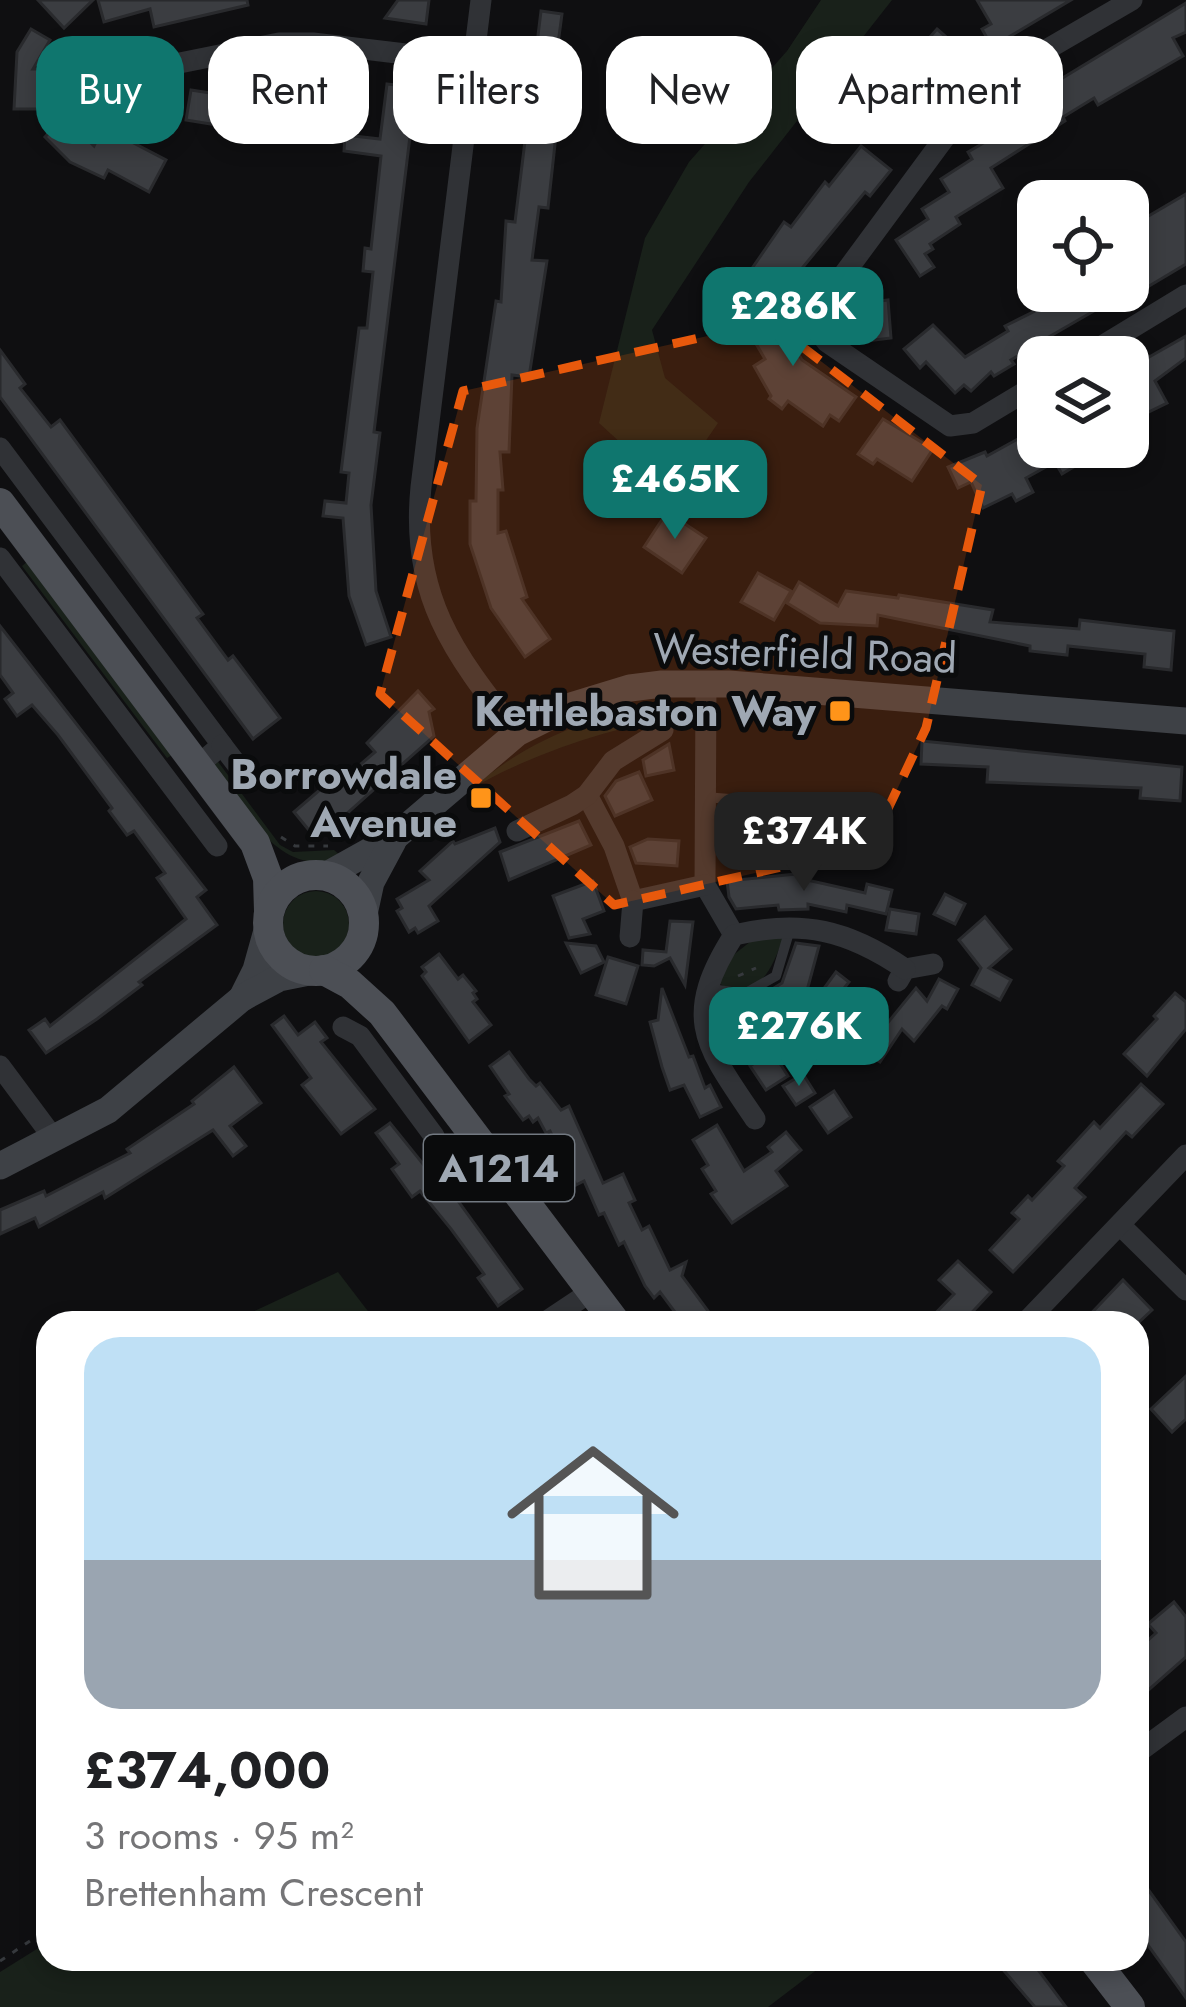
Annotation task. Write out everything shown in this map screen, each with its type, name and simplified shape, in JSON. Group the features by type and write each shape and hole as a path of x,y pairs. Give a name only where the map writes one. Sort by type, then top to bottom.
{"main road":[{"path":"0,503 221,798 267,839 283,867 317,875 351,891 363,924 350,956 319,970 279,978 242,998 136,1090 55,1140 0,1166"},
{"name":"Westerfield Road","path":"317,875 395,837 517,733 608,692 662,684 814,688 1186,721"},
{"name":"Westerfield Road","path":"363,924 371,882 395,837"},
{"path":"267,839 271,940 288,962 319,970"},
{"path":"242,998 256,970 268,919 286,885 317,875"},
{"name":"A1214","path":"363,924 370,976 388,1020"},
{"name":"A1214","path":"319,970 350,983 388,1020 607,1311"},
{"path":"1103,1971 1130,2007"}],"street":[{"path":"476,36 481,0"},
{"path":"1017,395 960,426 935,418 827,342 816,328 816,312 982,87 1132,0"},
{"path":"184,62 279,43 393,52"},
{"path":"463,144 419,536 428,588 444,632 517,733"},
{"path":"1119,336 1186,295"},
{"path":"0,448 238,766"},
{"path":"34,548 3,563 217,846"},
{"path":"111,651 137,632"},
{"path":"706,684 705,885 734,934"},
{"path":"517,831 587,795 613,761 663,730"},
{"path":"197,766 222,745"},
{"path":"587,795 620,859 633,901 630,937"},
{"path":"196,819 221,798"},
{"path":"633,901 705,885"},
{"path":"734,934 791,926 843,936 902,975 933,964"},
{"path":"734,934 712,990 706,1039 758,1121"},
{"path":"367,1046 388,1020"},
{"path":"343,1027 354,1031 367,1046 430,1130 453,1106"},
{"path":"0,1066 55,1140"},
{"path":"1037,1311 1186,1155"},
{"path":"1120,1225 1186,1290"},
{"path":"562,1311 592,1291"},
{"path":"1149,1744 1186,1717"}],"lane":[{"path":"705,797 742,800"},
{"path":"712,990 744,994 776,976 791,926"}],"path":[{"path":"267,839 295,847 338,845"},
{"path":"712,990 749,969 766,967"},
{"path":"0,1961 36,1937"}],"highlighted area":[{"path":"770,322 982,485 926,728 870,847 614,905 380,694 463,391"}],"shaded area":[{"path":"821,0 892,0 864,36 797,36"},
{"path":"796,38 796,122 749,182 652,330 665,378 718,423 672,490 599,423 645,238 689,162 705,144 772,144 772,68"},
{"path":"27,562 172,755 167,758 22,566"},
{"path":"661,703 677,704 690,713 579,741 474,787 562,732"},
{"path":"216,759 280,845 293,852 334,850 341,856 319,862 281,850 249,818 211,763"},
{"path":"316,891 340,900 349,924 340,948 316,957 292,948 283,924 292,900"},
{"path":"755,938 783,938 761,981 742,991 719,983 732,956"},
{"path":"338,1272 368,1311 255,1311"},
{"path":"36,1950 36,1971 815,1971 768,2007 0,2007 0,1972"}],"building":[{"path":"38,0 93,0 64,28"},
{"path":"98,0 247,0 248,5 154,27 150,9 104,22"},
{"path":"398,0 429,0 426,24 385,18"},
{"path":"977,0 1071,0 1010,36 986,36 982,29 991,24"},
{"path":"1186,3 1186,32 1173,38 1183,56 1098,105 1094,98 1063,117 1063,78"},
{"path":"541,11 562,14 559,36 538,36"},
{"path":"31,29 43,36 36,36 36,109 14,109 17,52"},
{"path":"387,84 393,85 393,144 409,144 374,432 380,433 371,505 376,591 391,637 366,645 349,596 343,518 323,516 325,501 346,503 349,473 341,472 359,328 367,328 373,272 363,271 365,248 371,249 381,156 344,151 344,144 380,139"},
{"path":"191,90 208,93 208,124 186,120"},
{"path":"52,144 135,144 166,160 149,192 108,170 104,178 70,162"},
{"path":"525,144 555,144 548,208 539,207 532,260 547,261 529,377 512,375 509,452 500,452 503,490 498,490 498,533 506,531 527,597 522,599 550,639 525,657 491,608 470,544 477,428 496,301 501,302 506,221 515,222"},
{"path":"982,144 1029,144 991,168 1003,188 956,217 960,224 930,244 933,249 925,254 934,267 920,276 896,240 928,219 922,209 949,192 941,179 972,159 968,152"},
{"path":"861,146 891,170 870,196 865,192 794,278 788,305 746,277 784,222 791,227 825,182 829,186"},
{"path":"1186,194 1186,264 1149,286 1149,216"},
{"path":"888,300 891,338 866,341 865,331 858,332 855,304"},
{"path":"754,306 788,307 788,336 802,360 856,397 839,421 830,415 823,426 788,401 782,409 769,399 754,366 765,359 749,332 742,331 742,318 754,318"},
{"path":"1033,312 1092,312 1050,336 1017,336 1014,364 994,376 991,372 971,391 964,385 955,393 926,362 920,368 904,349 933,325 965,357 1008,331 1005,326"},
{"path":"1186,336 1186,358 1155,381 1167,403 1149,412 1149,357"},
{"path":"0,350 25,384 20,388 51,427 60,420 203,614 197,618 228,660 233,656 280,718 253,739 0,397"},
{"path":"883,419 933,449 912,481 877,459 873,464 858,454"},
{"path":"1017,439 1017,468 1044,468 1026,478 1033,492 1016,501 1012,494 983,508 971,482 958,488 948,467 985,452 987,456"},
{"path":"667,512 706,538 682,573 644,547"},
{"path":"758,573 791,591 774,620 741,602"},
{"path":"799,582 838,606 846,591 993,610 990,622 1079,629 1080,620 1174,631 1171,670 1144,667 1145,654 1068,646 1067,655 1030,651 1030,646 878,615 877,626 820,623 787,603"},
{"path":"0,626 206,890 197,897 217,925 46,1053 29,1030 45,1019 50,1026 186,919 157,878 165,873 134,831 127,835 58,735 32,705 17,716 5,699 13,693 0,675"},
{"path":"418,691 434,709 429,712 434,736 317,840 294,812 329,782 334,787 375,752 367,743"},
{"path":"922,741 1182,767 1180,801 1140,798 1141,788 987,782 988,767 921,764"},
{"path":"669,744 674,770 646,776 643,760"},
{"path":"639,772 652,800 615,816 605,796 616,781"},
{"path":"579,821 591,845 509,880 500,852"},
{"path":"495,828 500,842 429,906 438,921 418,933 415,928 409,932 397,911 402,908 397,899 429,880 420,871 453,841"},
{"path":"648,839 679,841 677,866 636,863 630,847"},
{"path":"806,873 807,880 865,893 867,884 892,890 886,914 847,905 846,912 808,904 808,909 779,910 778,905 736,909 729,897 727,881"},
{"path":"593,881 604,911 583,919 590,934 569,938 553,896"},
{"path":"945,894 965,904 955,924 934,914"},
{"path":"890,909 919,914 916,934 886,930"},
{"path":"985,917 1011,949 989,968 1011,980 1000,1000 972,985 981,968 959,940"},
{"path":"670,921 693,922 685,985 670,958 654,966 642,965 643,950 666,952"},
{"path":"566,943 596,946 604,962 581,973"},
{"path":"796,943 819,946 805,998 778,1022 735,1040 722,1010 751,1002 782,983"},
{"path":"439,954 458,979 463,975 476,991 473,1002 491,1025 469,1042 422,976 426,972 422,967"},
{"path":"608,957 638,966 626,1004 596,995"},
{"path":"836,972 849,982 838,996 809,1009"},
{"path":"939,979 958,989 947,1009 942,1006 914,1041 902,1029 880,1062 850,1043 853,1037 825,1018 843,1006 881,1031 916,988 927,1001"},
{"path":"662,988 689,1057 693,1056 705,1088 710,1085 721,1107 700,1117 684,1085 670,1090 662,1067 650,1022 658,1020"},
{"path":"1175,993 1186,1002 1186,1029 1147,1076 1124,1054"},
{"path":"284,1016 298,1035 315,1022 327,1038 321,1042 375,1109 341,1134 302,1085 311,1078 272,1025"},
{"path":"772,1051 788,1076 766,1090 750,1066"},
{"path":"509,1052 561,1110 569,1106 603,1183 623,1174 635,1200 629,1203 642,1230 649,1226 670,1270 686,1262 682,1276 708,1311 674,1311 660,1292 654,1298 624,1242 619,1245 604,1213 599,1215 584,1181 576,1185 550,1131 546,1133 538,1118 523,1120 490,1066"},
{"path":"234,1067 261,1103 230,1126 246,1146 233,1156 213,1130 105,1198 103,1192 39,1227 35,1218 0,1234 0,1210 44,1191 46,1196 130,1153 127,1149 194,1104"},
{"path":"803,1074 815,1093 796,1105 783,1086"},
{"path":"1141,1084 1163,1104 1132,1137 1126,1132 1075,1188 1085,1197 1013,1272 990,1250 1019,1219 1012,1213 1028,1196 1032,1200 1064,1166 1058,1161 1094,1122 1100,1128"},
{"path":"834,1091 851,1117 828,1133 810,1107"},
{"path":"390,1123 444,1190 448,1187 522,1289 498,1306 478,1278 484,1274 451,1229 420,1191 412,1197 392,1169 399,1164 376,1133"},
{"path":"717,1125 744,1171 772,1152 768,1147 786,1132 801,1150 776,1171 787,1186 732,1223 711,1194 716,1191 702,1169 708,1165 693,1140"},
{"path":"958,1261 991,1292 973,1311 938,1311 954,1294 939,1280"},
{"path":"1123,1280 1152,1310 1149,1313 1093,1311"},
{"path":"1186,1376 1186,1419 1172,1432 1151,1409"},
{"path":"1174,1602 1186,1617 1186,1657 1149,1690 1149,1639 1156,1633 1149,1623"},
{"path":"1149,1891 1186,1942 1186,1998 1149,1947"},
{"path":"1004,1971 1039,1971 1066,2007 1035,2007"}],"place":[{"name":"Kettlebaston Way","path":"840,711"},
{"name":"Borrowdale Avenue","path":"481,798"}]}
